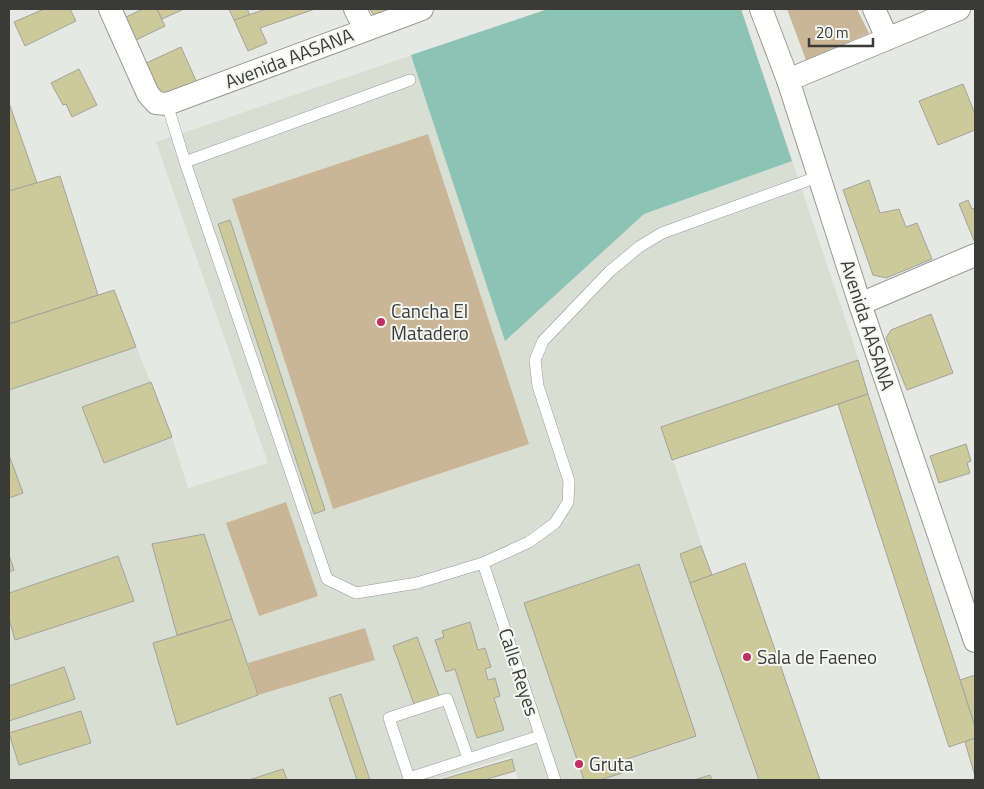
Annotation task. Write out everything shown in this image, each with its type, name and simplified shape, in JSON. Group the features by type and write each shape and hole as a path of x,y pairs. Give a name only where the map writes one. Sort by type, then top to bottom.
{"street":[{"path":"110,9 148,94 162,104"},
{"path":"355,9 365,29"},
{"name":"Avenida AASANA","path":"162,104 422,9"},
{"name":"Avenida AASANA","path":"761,9 788,80 860,304 975,641"},
{"path":"874,9 887,38"},
{"path":"788,80 959,9"},
{"path":"860,304 975,254"}],"lane":[{"path":"184,162 410,80"},
{"path":"162,104 184,162 326,579 356,593 417,583 483,563 529,542 555,523 568,502 569,481 538,386 535,360 543,341 610,271 639,247 662,233 820,176"},
{"name":"Calle Reyes","path":"483,563 555,780"},
{"path":"468,758 447,699 389,718 408,778 540,736"}],"shaded area":[{"path":"548,9 741,9 853,342 868,394 673,460 712,575 745,563 820,780 518,780 511,756 433,780 9,780 9,324 114,290 172,437 188,488 268,463 156,142"},
{"path":"548,9 741,9 792,161 644,214 505,341 411,55"},
{"path":"787,9 857,9 869,33 806,60"},
{"name":"Cancha El Matadero","path":"428,134 529,444 333,509 232,199"},
{"path":"286,502 318,596 259,616 226,523"},
{"path":"365,628 375,660 258,695 248,663"}],"building":[{"path":"44,9 70,9 76,21 25,46 14,22"},
{"path":"143,9 157,9 165,26 136,40 126,17"},
{"path":"157,9 184,9 162,19"},
{"path":"229,9 247,9 250,15 234,20"},
{"path":"266,9 315,9 260,28 267,43 248,51 234,20"},
{"path":"370,9 415,9 380,19"},
{"path":"181,47 198,85 164,94 156,89 144,64"},
{"path":"79,69 97,105 72,117 66,104 63,105 51,83"},
{"path":"963,84 975,114 975,130 938,145 919,101"},
{"path":"9,103 37,183 9,191"},
{"path":"60,176 98,295 9,324 9,191"},
{"path":"869,180 880,213 899,209 906,227 917,223 932,259 886,278 873,275 843,190"},
{"path":"968,200 972,209 975,208 975,243 959,204"},
{"path":"230,220 325,510 314,514 218,224"},
{"path":"114,290 136,347 9,390 9,324"},
{"path":"931,314 953,373 907,390 886,338 891,330"},
{"path":"858,360 868,394 672,460 661,427"},
{"path":"151,382 172,437 104,463 82,407"},
{"path":"868,394 975,726 975,738 949,747 838,404"},
{"path":"966,444 971,461 967,463 970,473 939,483 930,456"},
{"path":"9,455 23,493 9,498"},
{"path":"204,534 232,619 177,635 152,544"},
{"path":"701,546 712,575 690,583 680,554"},
{"path":"9,555 14,570 9,572"},
{"path":"118,556 134,601 15,640 9,619 9,593"},
{"name":"Sala de Faeneo","path":"745,563 820,780 759,780 690,583"},
{"path":"639,564 696,736 621,761 625,772 600,780 584,780 524,603"},
{"path":"232,619 258,695 177,725 153,643"},
{"path":"470,622 478,650 485,648 491,667 485,669 488,680 495,678 500,696 494,698 504,730 477,738 455,669 446,672 435,640 444,637 442,631"},
{"path":"417,637 440,698 415,707 393,646"},
{"path":"64,667 75,699 9,721 9,686"},
{"path":"975,675 975,726 960,680"},
{"path":"341,694 370,780 357,780 329,698"},
{"path":"81,711 91,743 19,765 9,733"},
{"path":"975,738 975,776 965,742"},
{"path":"512,759 515,771 484,780 440,780"},
{"path":"283,769 287,780 249,780"},
{"path":"710,775 712,780 694,780"}],"place":[{"name":"Cancha El Matadero","path":"381,322"},
{"name":"Sala de Faeneo","path":"747,657"},
{"name":"Gruta","path":"579,764"}]}
